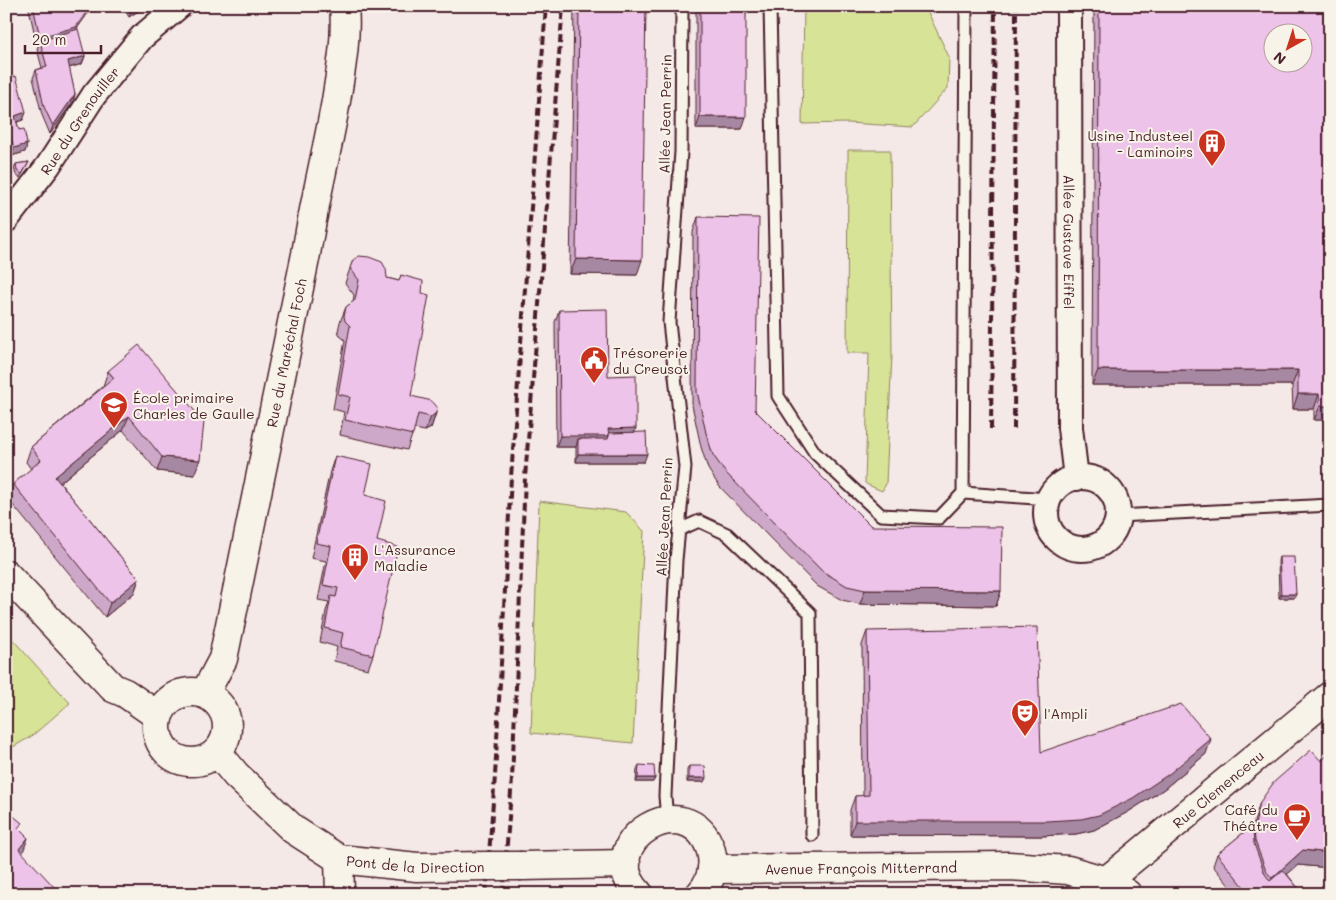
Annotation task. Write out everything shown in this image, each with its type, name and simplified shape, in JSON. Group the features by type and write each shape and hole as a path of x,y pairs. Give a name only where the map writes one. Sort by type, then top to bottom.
{"main road":[{"name":"Rue du Maréchal Foch","path":"205,693 224,659 304,264 314,204 327,152 346,27 344,6"},
{"path":"6,574 113,688 125,693 158,716"},
{"path":"193,691 205,693 215,699 227,719 227,731 224,742 217,752 208,759 197,762 185,762 165,750 159,740 156,728 158,716 163,706 176,695 193,691"},
{"name":"Rue Clemenceau","path":"1116,887 1330,696"},
{"name":"Pont de la Direction","path":"217,752 236,774 294,830 339,859 417,867 615,865"},
{"path":"639,894 629,877 615,865 628,852 634,839 642,830 654,823 666,820 679,821 691,826 701,834 708,844 712,869 709,882 700,894"},
{"path":"339,859 340,894"},
{"name":"Avenue François Mitterrand","path":"712,869 1009,866 1068,870 1116,887"}],"street":[{"name":"Rue du Grenouiller","path":"6,220 48,166 94,95 142,37 180,6"},
{"name":"Allée Gustave Eiffel","path":"1069,6 1070,428 1076,478"},
{"path":"1076,478 1098,481 1113,495 1117,506 1116,527 1101,544 1090,548 1079,549 1059,540 1052,532 1048,522 1047,510 1049,499 1056,489 1065,482 1076,478"}],"lane":[{"name":"Allée Jean Perrin","path":"666,820 665,796 679,530 685,467 669,322 681,152 682,6"},
{"path":"770,6 778,396 815,453 881,515 939,518 964,493 966,6"},
{"path":"964,493 1049,499"},
{"path":"1118,516 1330,505"},
{"path":"679,530 699,520 727,534 810,613 812,835"}],"green space":[{"path":"804,6 925,6 949,57 948,88 913,127 848,123 802,124"},
{"path":"848,150 890,150 892,355 886,484 882,491 865,483 869,353 847,353"},
{"path":"539,501 626,512 644,531 633,743 531,733"},
{"path":"6,632 70,703 32,736 6,751"}],"building":[{"path":"33,6 90,6 76,27 40,37"},
{"path":"579,6 646,6 642,260 576,259"},
{"path":"700,6 746,6 746,117 700,117"},
{"name":"Usine Industeel - Laminoirs","path":"1099,6 1330,6 1330,406 1320,406 1319,394 1298,394 1298,370 1098,370"},
{"path":"78,29 85,56 68,61 75,94 53,126 44,107 36,70 47,67 40,41"},
{"path":"16,76 26,112 15,116 19,130 24,129 27,144 14,148 6,120 6,79"},
{"path":"6,129 10,144 6,144"},
{"path":"29,162 22,174 17,171 16,164"},
{"path":"698,217 759,218 755,410 871,526 1002,527 1001,591 865,590 847,586 822,571 725,472 713,455 697,391"},
{"path":"359,256 369,257 382,262 386,269 387,278 399,281 401,275 423,281 422,293 429,295 411,396 432,401 437,407 436,413 431,417 418,414 413,435 345,420 350,397 338,394 350,326 345,321 344,316 346,307 355,300 359,280 350,268 353,260"},
{"path":"607,309 608,376 636,375 636,428 608,429 609,436 560,436 559,310"},
{"path":"139,345 204,422 200,460 162,457 129,416 55,477 139,579 110,603 13,484 41,460 31,447 114,378 108,371"},
{"path":"646,432 647,454 578,454 578,439 608,439 609,433"},
{"name":"L'Assurance Maladie","path":"335,456 372,464 365,495 386,501 377,541 398,547 373,655 340,647 343,633 325,628 331,596 336,597 338,588 323,585 331,546 316,543"},
{"path":"1279,557 1294,557 1296,594 1281,594"},
{"path":"1037,627 1041,752 1181,704 1211,739 1169,774 1133,798 1099,815 1081,819 1047,821 855,821 855,796 869,795 867,631"},
{"path":"1311,750 1321,761 1330,753 1330,853 1303,850 1272,878 1266,871 1255,841 1254,829 1260,802 1274,782"},
{"path":"639,765 654,766 655,778 638,778"},
{"path":"689,766 705,766 706,778 689,778"},
{"path":"6,810 22,823 18,828 28,838 19,849 60,894 8,894 6,892"},
{"path":"1253,825 1254,844 1265,874 1270,881 1283,870 1303,894 1250,894 1217,854"},
{"path":"1330,879 1330,894 1312,894"},
{"path":"805,893 1007,893 802,894"}],"railway":[{"path":"486,894 495,776 511,477 546,6"},
{"path":"503,894 512,779 525,478 563,6"},
{"path":"991,429 995,6"},
{"path":"1014,429 1016,6"}],"place":[{"name":"Usine Industeel - Laminoirs","path":"1212,167"},
{"name":"Trésorerie du Creusot","path":"594,384"},
{"name":"École primaire Charles de Gaulle","path":"114,429"},
{"name":"L'Assurance Maladie","path":"355,581"},
{"name":"l'Ampli","path":"1025,737"},
{"name":"Café du Théâtre","path":"1297,841"}]}
